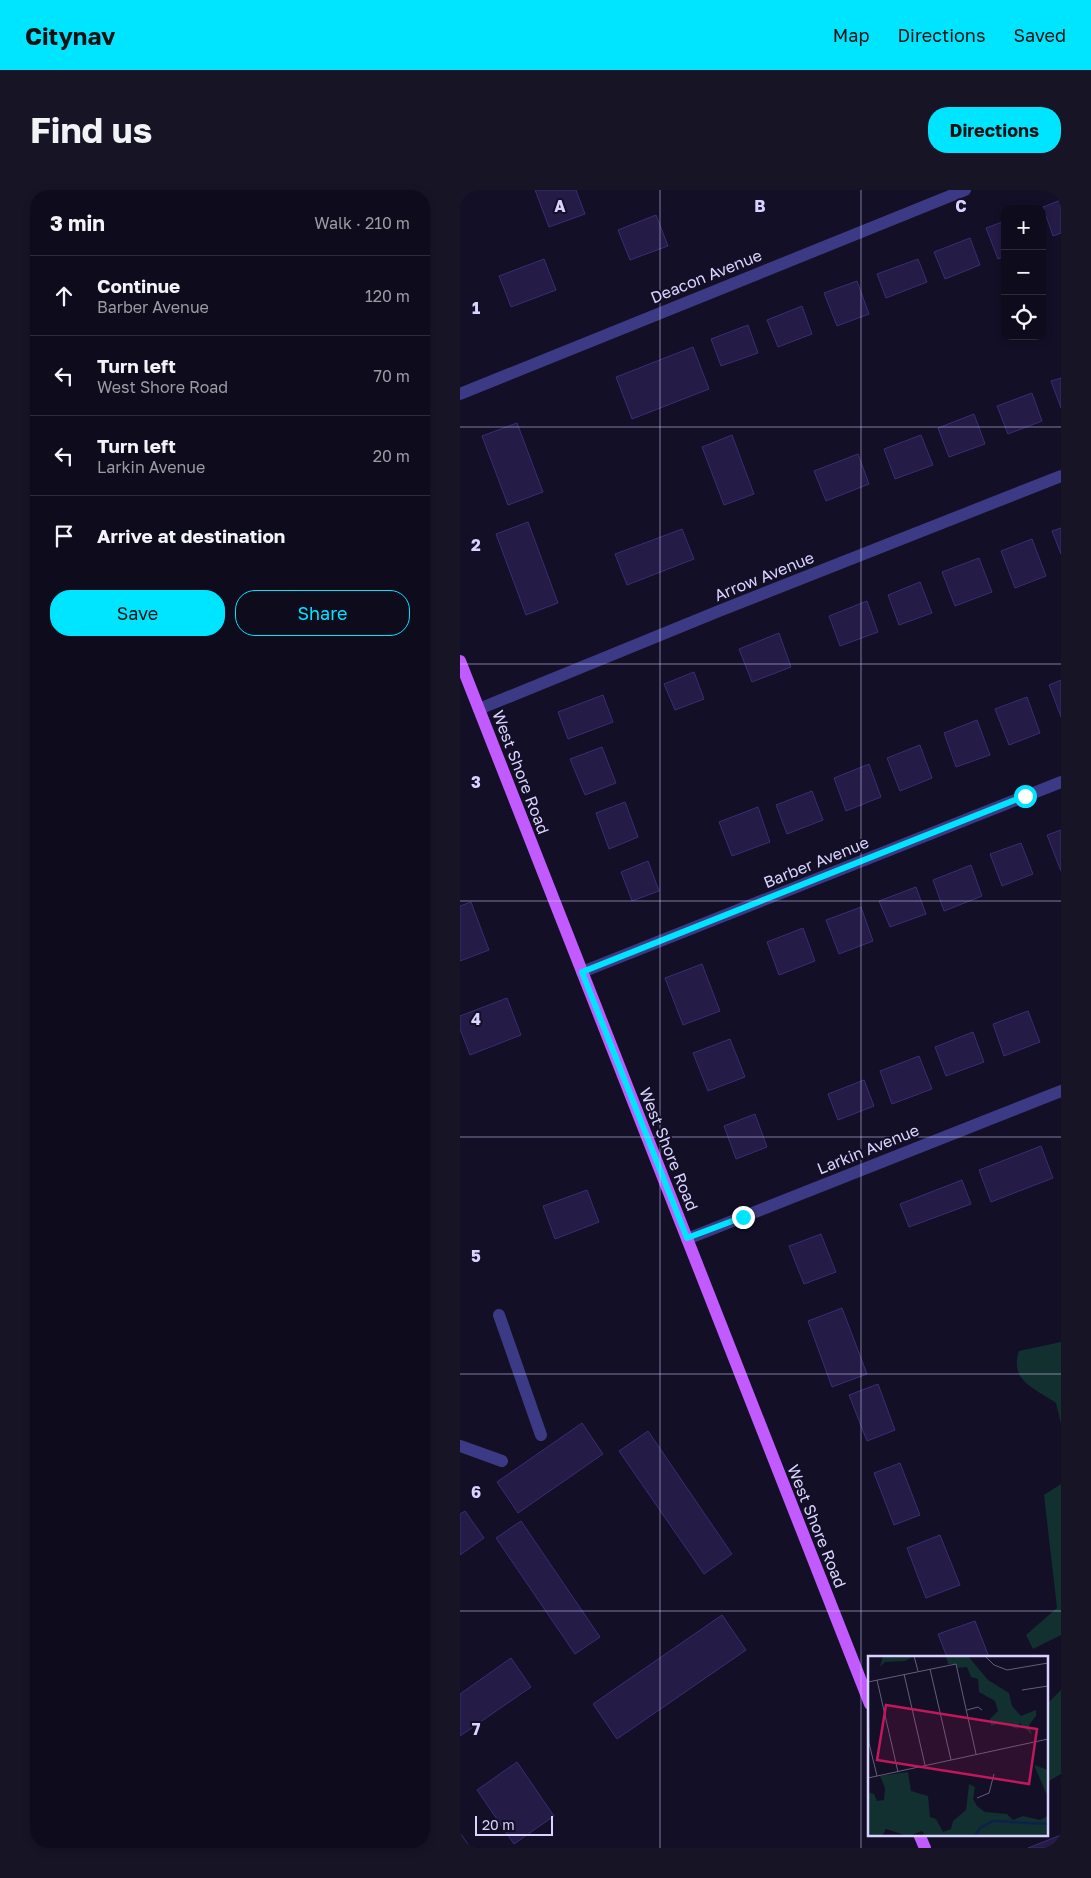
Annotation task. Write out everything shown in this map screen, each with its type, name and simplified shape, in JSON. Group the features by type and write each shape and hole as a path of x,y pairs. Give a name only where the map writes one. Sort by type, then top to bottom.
{"main road":[{"name":"West Shore Road","path":"460,662 868,1699"},
{"path":"921,1836 925,1848"}],"street":[{"name":"Deacon Avenue","path":"460,394 966,190"},
{"name":"Arrow Avenue","path":"479,710 1061,476"},
{"name":"Barber Avenue","path":"582,972 1061,782"},
{"name":"Larkin Avenue","path":"687,1238 1061,1091"},
{"path":"499,1315 541,1435"},
{"path":"460,1446 502,1461"}],"green space":[{"path":"1061,1342 1061,1424 1056,1403 1026,1383 1018,1370 1017,1361 1019,1351"},
{"path":"1061,1484 1061,1635 1033,1649 1026,1635 1057,1608 1044,1495"},
{"path":"1061,1690 1061,1774 1048,1781 1048,1703"}],"building":[{"path":"535,190 576,190 585,214 549,227"},
{"path":"1061,200 1061,233 1053,236 1046,216 1046,206"},
{"path":"656,215 668,246 630,260 618,230"},
{"path":"1001,222 1001,258 998,259 986,228"},
{"path":"970,238 980,265 945,279 934,252"},
{"path":"544,259 556,290 511,307 499,276"},
{"path":"918,259 927,282 886,298 877,274"},
{"path":"857,281 869,314 837,326 824,293"},
{"path":"802,306 812,334 778,347 767,320"},
{"path":"748,325 758,353 721,366 711,339"},
{"path":"693,347 709,389 632,419 616,377"},
{"path":"1061,378 1061,408 1051,381"},
{"path":"1032,393 1042,421 1008,434 997,406"},
{"path":"974,414 985,444 949,457 938,428"},
{"path":"517,423 543,492 508,505 482,436"},
{"path":"732,435 754,494 724,505 702,447"},
{"path":"921,435 933,465 895,479 884,449"},
{"path":"858,454 869,484 826,501 814,471"},
{"path":"528,522 558,603 526,615 496,534"},
{"path":"1061,528 1061,554 1052,531"},
{"path":"682,529 694,559 627,585 615,554"},
{"path":"1032,539 1046,576 1015,588 1001,551"},
{"path":"979,558 992,592 955,606 942,572"},
{"path":"920,582 932,613 899,625 888,595"},
{"path":"867,601 878,632 840,646 829,616"},
{"path":"779,633 791,667 752,682 739,649"},
{"path":"694,672 704,699 675,710 664,684"},
{"path":"1061,680 1061,717 1049,685"},
{"path":"603,695 613,722 568,739 558,712"},
{"path":"1027,697 1040,733 1009,745 995,709"},
{"path":"977,720 990,755 956,767 944,733"},
{"path":"920,745 932,778 900,791 887,758"},
{"path":"602,747 616,783 585,795 570,759"},
{"path":"869,764 881,797 846,811 834,778"},
{"path":"812,791 823,820 787,834 776,805"},
{"path":"625,802 638,837 609,849 596,813"},
{"path":"758,807 770,842 732,856 719,822"},
{"path":"1061,830 1061,871 1047,835"},
{"path":"1021,843 1033,874 1002,886 990,854"},
{"path":"648,861 659,891 632,901 621,872"},
{"path":"971,865 982,896 944,911 933,880"},
{"path":"916,887 926,914 890,927 879,901"},
{"path":"471,902 489,950 460,961 460,906"},
{"path":"861,907 873,941 839,954 826,920"},
{"path":"803,928 815,961 779,975 767,942"},
{"path":"702,964 720,1011 683,1025 665,978"},
{"path":"507,998 521,1035 470,1055 460,1029 460,1016"},
{"path":"1028,1011 1040,1042 1004,1056 993,1024"},
{"path":"973,1032 984,1062 946,1076 935,1047"},
{"path":"730,1039 745,1077 708,1091 693,1053"},
{"path":"919,1056 932,1089 892,1104 880,1071"},
{"path":"864,1080 874,1106 838,1120 828,1094"},
{"path":"755,1114 767,1147 736,1159 724,1126"},
{"path":"1041,1146 1053,1178 991,1202 979,1170"},
{"path":"962,1180 971,1204 909,1227 900,1204"},
{"path":"587,1190 599,1222 555,1239 543,1206"},
{"path":"821,1234 836,1272 804,1284 789,1246"},
{"path":"842,1308 867,1374 832,1387 808,1321"},
{"path":"878,1384 895,1430 867,1441 849,1395"},
{"path":"582,1423 603,1454 518,1513 497,1482"},
{"path":"648,1431 732,1554 704,1574 619,1451"},
{"path":"900,1463 920,1515 894,1525 874,1473"},
{"path":"465,1511 484,1538 460,1555 460,1514"},
{"path":"521,1521 600,1637 575,1654 496,1538"},
{"path":"940,1535 960,1585 926,1598 907,1548"},
{"path":"722,1615 746,1650 617,1739 593,1704"},
{"path":"975,1621 989,1656 947,1656 938,1634"},
{"path":"511,1658 531,1687 460,1736 460,1694"},
{"path":"517,1762 554,1816 514,1844 477,1790"},
{"path":"460,1833 470,1847 460,1848"},
{"path":"1061,1835 1061,1848 1028,1848"}],"route":[{"path":"743,1217 687,1238 582,972 1025,796"}]}
